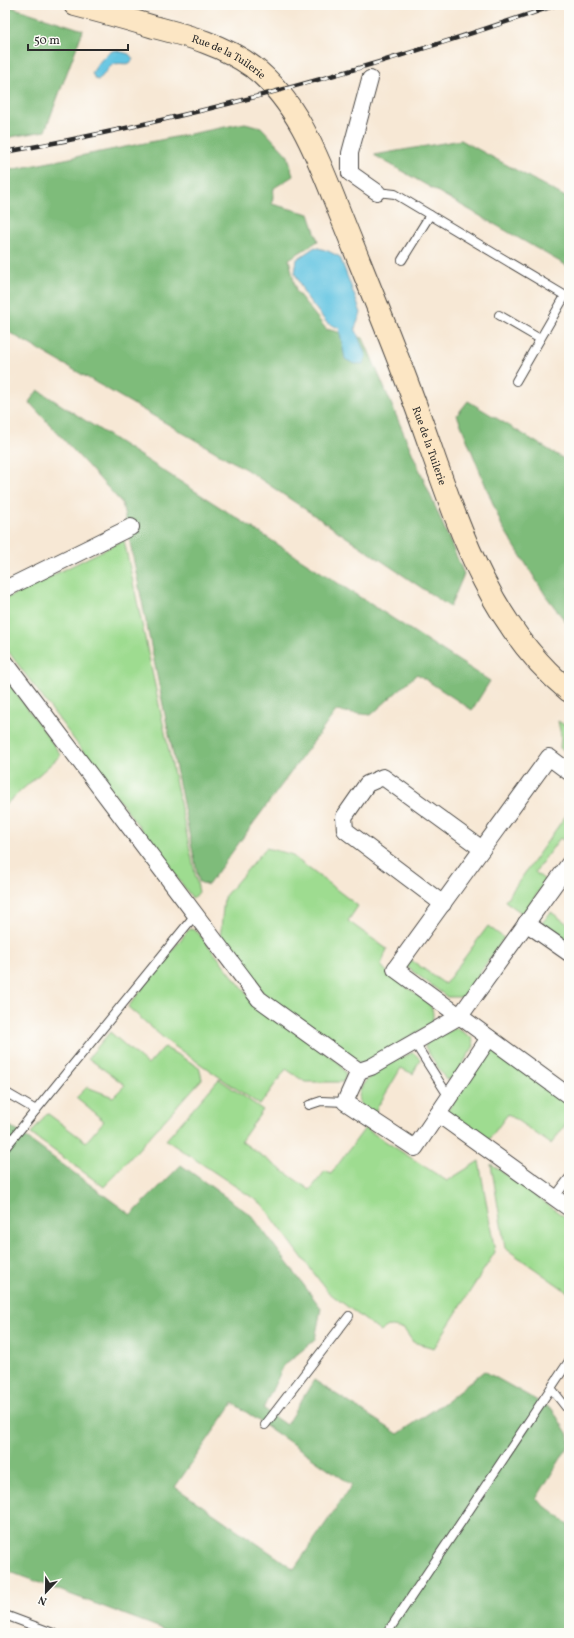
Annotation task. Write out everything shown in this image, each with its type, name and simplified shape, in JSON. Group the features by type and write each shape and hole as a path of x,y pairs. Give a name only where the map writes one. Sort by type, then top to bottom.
{"street":[{"name":"Rue de la Tuilerie","path":"75,5 196,38 223,49 252,67 277,90 287,103 304,131 326,180 410,388 471,554 487,589 522,643 549,675 569,691"},
{"path":"350,173 350,153 370,79"},
{"path":"326,180 350,173"},
{"path":"350,173 378,192"},
{"path":"5,589 132,526"},
{"path":"5,662 259,999 359,1071"},
{"path":"569,772 549,757 395,969 569,1096"},
{"path":"443,904 345,830 344,817 367,784 383,777 482,849"},
{"path":"489,1038 414,1148 345,1102 359,1071 371,1067 460,1016 569,864"},
{"path":"526,923 569,953"},
{"path":"438,1114 569,1208"}],"lane":[{"path":"378,192 395,194 567,297 540,339 516,381"},
{"path":"402,260 430,215"},
{"path":"499,315 540,339"},
{"path":"5,1148 195,915"},
{"path":"414,1042 449,1097"},
{"path":"5,1092 36,1110"},
{"path":"309,1105 321,1101 345,1102"},
{"path":"554,1198 569,1178"},
{"path":"265,1425 349,1316"},
{"path":"387,1633 569,1361"},
{"path":"551,1388 569,1411"},
{"path":"5,1616 53,1633"}],"green space":[{"path":"5,5 83,30 45,131 5,138"},
{"path":"245,123 261,127 288,156 293,176 274,188 272,204 309,214 318,241 289,259 296,291 326,329 363,338 464,574 450,607 247,470 5,330 5,171"},
{"path":"461,140 569,199 569,267 374,155"},
{"path":"38,390 490,681 472,710 417,674 371,715 336,711 208,885 199,882 122,503 29,402"},
{"path":"468,401 569,462 569,626 546,596 502,526 457,415"},
{"path":"124,540 199,892 193,899 5,647 5,599"},
{"path":"5,677 61,755 5,805"},
{"path":"558,721 569,728 569,754 560,748 561,735"},
{"path":"569,811 569,844 560,838 535,872 546,881 523,914 505,901"},
{"path":"266,848 290,854 358,906 348,921 387,949 381,965 392,977 428,1003 433,1011 432,1023 365,1064 357,1062 264,994 220,940 224,897"},
{"path":"551,912 569,925 569,943 542,923"},
{"path":"488,926 504,938 463,997 447,997 407,967 411,960 445,984"},
{"path":"189,929 196,930 247,994 339,1063 346,1074 343,1082 305,1082 286,1069 260,1105 167,1041 128,1007"},
{"path":"456,1028 472,1038 474,1046 453,1078 446,1080 425,1047 427,1042"},
{"path":"110,1032 148,1065 164,1047 199,1067 202,1079 104,1187 31,1134 47,1113 86,1142 104,1121 76,1098 87,1087 113,1097 125,1085 88,1058"},
{"path":"491,1046 569,1102 569,1120 551,1144 508,1114 487,1142 446,1113"},
{"path":"413,1052 420,1059 413,1074 401,1068 373,1115 364,1108 360,1102 359,1093 363,1085 377,1071"},
{"path":"219,1079 263,1110 241,1141 310,1190 325,1171 331,1174 365,1128 447,1181 479,1161 495,1252 434,1348 413,1342 404,1329 387,1326 381,1332 328,1292 262,1204 166,1140"},
{"path":"5,1122 131,1215 181,1165 252,1216 321,1308 315,1340 284,1365 263,1409 286,1425 314,1380 398,1434 447,1401 484,1371 552,1409 569,1436 569,1445 536,1499 569,1525 569,1633 174,1633 5,1570","holes":["233,1403 352,1485 294,1569 175,1487"]},
{"path":"491,1164 569,1220 569,1293 505,1248"}],"water":[{"path":"115,50 129,54 133,59 128,64 113,65 98,80 95,79 92,73 104,57"},
{"path":"315,247 340,257 361,313 355,328 366,356 363,364 354,364 345,359 339,328 327,323 305,295 295,273 297,259"}],"railway":[{"path":"5,152 145,124 284,89 421,49 556,5"}]}
